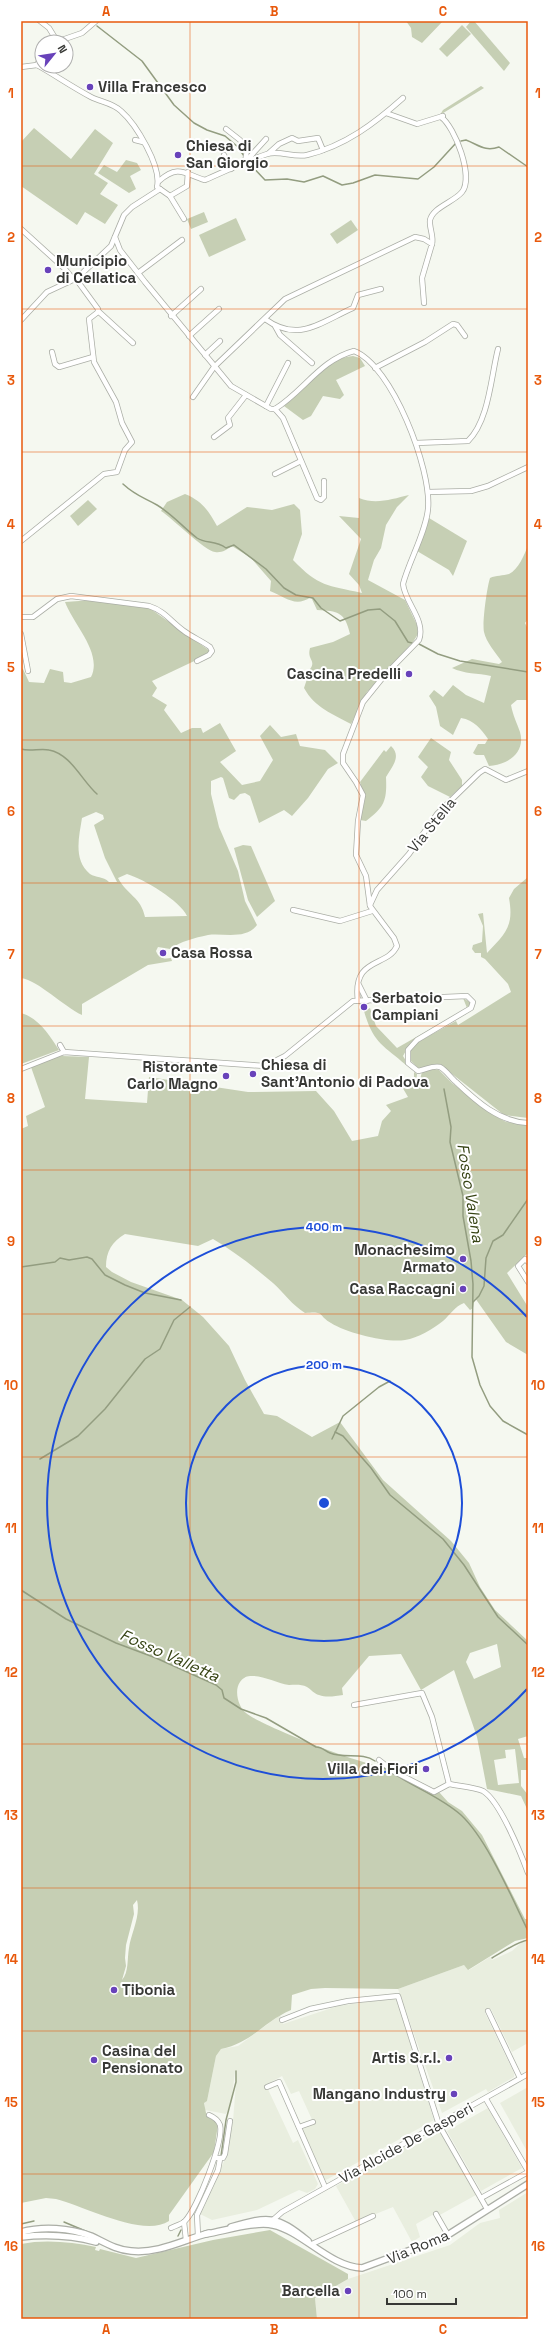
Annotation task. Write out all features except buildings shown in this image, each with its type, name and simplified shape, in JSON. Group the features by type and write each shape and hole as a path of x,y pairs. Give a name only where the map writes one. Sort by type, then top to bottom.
{"street":[{"path":"40,21 49,28 52,34"},
{"path":"74,36 82,33 96,21"},
{"path":"21,67 34,65"},
{"path":"53,74 88,96 113,105 134,125 158,169 159,188"},
{"path":"269,153 306,156 323,150 362,132 403,98"},
{"path":"386,113 417,124 442,116 447,121 458,141 467,181 463,192 434,213 430,220 432,244 422,278 424,303"},
{"path":"226,129 240,140 248,152 246,161"},
{"path":"159,181 169,174 188,172 205,180 246,161 269,153 279,144 292,138 298,141 318,138 323,150"},
{"path":"246,161 266,139"},
{"path":"135,140 143,142"},
{"path":"224,155 230,168"},
{"path":"169,196 187,186 188,172"},
{"path":"159,188 169,196 184,219"},
{"path":"21,320 47,292 76,280 111,246 124,215 132,207 159,188"},
{"path":"21,229 76,280 98,311 135,342"},
{"path":"115,236 120,250 171,316 231,386 266,406 275,409 283,418 317,498 321,500 324,497 324,481"},
{"path":"193,397 214,367 285,299 415,237 424,239 432,244"},
{"path":"138,273 182,240"},
{"path":"111,246 120,250"},
{"path":"171,316 201,289"},
{"path":"265,318 275,326 298,332 353,308 358,295 381,289"},
{"path":"189,336 219,309"},
{"path":"21,541 104,474 117,472 125,450 132,441 122,423 116,402 96,368 93,357 89,319 98,311"},
{"path":"375,368 425,342 453,324 457,325 465,336"},
{"path":"275,326 280,335 312,363"},
{"path":"205,355 220,341"},
{"path":"416,443 468,441 476,434 492,385 498,349"},
{"path":"275,409 284,404 318,370 344,354 354,351 362,354 375,368 407,417 416,443 428,492 428,510 403,584 417,618 421,635 419,640 384,676 363,702 343,754 343,763 363,795 358,821 356,855 366,876 370,905 372,911 394,938 397,946 393,951 365,970 359,978 359,985 366,1002"},
{"path":"52,352 55,364 59,367 93,357"},
{"path":"266,406 288,363"},
{"path":"214,437 230,426 228,418 246,395"},
{"path":"275,474 301,461"},
{"path":"428,492 471,491 488,486 528,467"},
{"path":"21,617 33,617 57,599 71,596 149,606 159,609 171,618 183,631 210,647 212,651 209,655 197,661"},
{"path":"21,634 28,671"},
{"name":"Via Stella","path":"370,905 377,890 409,854 438,814 479,773 485,769 506,780 528,771"},
{"path":"293,910 340,921 372,911"},
{"path":"358,1001 356,990 359,985"},
{"path":"21,1069 64,1052 265,1066 285,1056 325,1022 353,1002 438,996 470,998 473,1005 468,1011 411,1046 407,1054 408,1062 418,1071 436,1067 441,1068 462,1087 498,1115 513,1121 528,1123"},
{"path":"60,1045 64,1052"},
{"path":"528,1262 525,1260 518,1266 528,1282"},
{"path":"354,1705 422,1693 432,1716 449,1784"},
{"path":"379,1760 383,1764 434,1792 449,1784 485,1793 491,1791"},
{"path":"377,1770 383,1764"},
{"path":"485,1793 501,1813 516,1842 528,1873"},
{"path":"282,2020 310,2009 348,2001 398,1996 439,2125 487,2209"},
{"path":"488,2011 520,2078"},
{"name":"Via Alcide De Gasperi","path":"273,2222 282,2212 325,2187 486,2099 528,2074"},
{"name":"Via Alcide De Gasperi","path":"266,2087 279,2082 325,2187"},
{"name":"Via Alcide De Gasperi","path":"481,2198 528,2172 486,2099"},
{"path":"198,2236 197,2215 218,2170 217,2158 220,2127 216,2118 209,2115"},
{"path":"217,2158 223,2158 225,2154 230,2122"},
{"path":"299,2127 313,2122"},
{"path":"186,2240 184,2225 217,2158"},
{"name":"Via Roma","path":"273,2222 322,2253 350,2267 362,2268 387,2260 448,2235 528,2184"},
{"path":"436,2214 448,2235"},
{"path":"312,2244 373,2216"},
{"path":"21,2237 48,2234 66,2235 121,2249 141,2252 162,2249 198,2236 254,2220 273,2222"},
{"name":"Via Roma","path":"273,2222 291,2228 322,2253"},
{"path":"171,2228 184,2225"},
{"path":"21,2232 44,2229 64,2230 91,2237 108,2245"}],"shaded area":[{"path":"522,1942 528,1942 528,2043 512,2052 491,2009 485,2013 514,2073 514,2077 488,2092 486,2089 442,2113 398,1989 464,1965 469,1970 490,1957 492,1960 512,1951"},
{"path":"396,1998 434,2120 326,2180 323,2179 301,2130 314,2124 299,2091 291,2094 282,2076 266,2085 293,2143 298,2140 318,2184 315,2189 307,2193 299,2190 257,2210 212,2220 200,2214 226,2157 233,2121 237,2071 235,2071 231,2104 226,2114 205,2110 204,2102 207,2101 216,2056 221,2049 238,2046 280,2015 283,2024 338,2006"},
{"path":"528,2087 528,2153 500,2103"},
{"path":"488,2108 522,2168 481,2191 447,2131"},
{"path":"440,2132 476,2195 438,2216 436,2213 416,2224 420,2237 412,2242 393,2207 356,2222 336,2186 407,2146 409,2149"},
{"path":"528,2192 528,2315 508,2319 317,2319 315,2298 348,2279 450,2245 480,2223 500,2218 499,2210"}],"green space":[{"path":"406,21 443,21 422,43 412,37 411,28"},
{"path":"471,21 474,21 510,63 504,71 466,27"},
{"path":"462,25 471,34 447,57 439,49"},
{"path":"481,86 484,88 440,115 443,110"},
{"path":"34,128 71,159 95,129 113,143 94,174 108,183 100,194 118,205 105,224 85,212 77,225 21,186 21,142"},
{"path":"126,160 137,163 141,170 130,176 136,189 129,193 98,173 104,165 117,172"},
{"path":"204,212 208,222 191,229 187,219"},
{"path":"236,218 246,240 209,257 199,235"},
{"path":"351,220 358,230 337,244 330,234"},
{"path":"353,356 360,358 365,366 336,380 344,395 340,399 323,396 311,416 303,420 284,406 323,368 342,358"},
{"path":"185,494 196,500 204,507 211,515 217,526 247,507 272,510 294,504 300,510 302,534 293,560 302,569 324,584 362,593 359,585 349,574 361,539 339,516 359,518 359,498 378,501 390,500 409,495 397,507 386,525 381,548 374,560 368,580 405,600 417,625 418,634 413,642 367,692 351,724 319,706 308,695 304,688 307,679 304,676 312,667 312,661 309,653 310,648 333,642 350,634 346,621 340,614 335,612 317,610 311,597 300,602 295,602 270,591 271,581 251,558 232,546 222,552 210,550 161,511 167,502"},
{"path":"88,500 97,509 78,526 70,516"},
{"path":"429,518 467,541 453,576 449,570 417,551"},
{"path":"528,545 528,619 525,623 528,629 528,700 517,700 511,705 520,732 520,746 518,752 508,760 489,766 484,755 476,755 473,753 478,744 485,744 488,739 483,732 470,721 461,718 453,735 440,726 436,707 429,696 434,690 443,697 453,685 466,695 484,703 491,676 452,668 472,659 499,664 502,662 489,644 484,632 484,613 490,578 512,572 523,557"},
{"path":"93,600 121,602 133,607 148,607 210,651 207,655 152,681 157,688 152,696 167,705 164,710 181,733 192,728 201,728 203,733 220,723 236,751 220,762 242,785 260,781 273,760 260,736 270,725 281,737 296,734 300,746 325,750 338,763 328,769 308,798 292,816 284,810 259,823 250,796 245,793 240,794 234,800 229,798 223,778 221,777 211,781 211,794 219,827 238,871 245,901 257,925 247,933 234,935 208,935 188,940 170,949 158,947 156,951 160,957 171,958 172,961 148,965 82,1004 82,1015 35,984 21,978 21,668 23,669 29,682 44,683 50,669 63,672 64,682 71,683 91,677 94,668 93,658 86,639 65,602","holes":["96,812 103,815 104,819 94,825 105,858 117,882 109,882 90,874 81,862 78,848 82,818","127,874 161,891 177,904 187,916 145,917 137,900 125,888 118,878"]},
{"path":"431,738 451,752 449,760 462,780 462,786 450,797 428,786 421,777 428,767 418,757"},
{"path":"391,746 396,754 396,758 386,777 384,802 381,807 366,821 360,820 365,799 360,782 384,750 386,752"},
{"path":"243,845 251,846 275,901 257,917 248,900 234,848"},
{"path":"528,877 528,1118 504,1115 442,1066 418,1068 409,1059 409,1051 418,1042 456,1021 458,1025 511,992 508,984 485,959 481,957 481,953 475,953 472,949 473,945 482,942 483,926 478,914 483,913 487,953 504,934 507,928 510,916 509,898 514,889"},
{"path":"463,998 471,1003 471,1006 408,1047 403,1056 408,1064 406,1065 385,1048 375,1037 367,1022 364,1011 370,1008 376,1026 397,1048 467,1008"},
{"path":"21,1013 39,1023 48,1033 59,1050 21,1064"},
{"path":"55,1057 89,1057 85,1099 147,1103 149,1077 248,1092 316,1091 334,1111 352,1141 378,1136 382,1121 391,1111 386,1105 408,1097 401,1085 406,1082 414,1081 414,1072 417,1074 416,1083 418,1087 422,1072 431,1069 439,1070 452,1083 492,1114 506,1122 528,1125 528,1253 507,1273 528,1307 528,1355 506,1342 475,1298 473,1308 470,1310 464,1303 461,1304 455,1308 446,1319 420,1335 410,1339 397,1341 377,1339 356,1334 338,1327 319,1313 305,1313 259,1271 237,1254 213,1239 198,1246 125,1234 113,1244 107,1256 106,1267 112,1272 131,1282 182,1300 203,1317 229,1346 245,1380 264,1414 277,1416 312,1437 340,1422 383,1480 451,1541 469,1563 480,1587 495,1610 528,1641 528,1736 518,1739 524,1758 528,1758 528,1770 521,1770 521,1786 528,1795 528,1811 521,1796 487,1789 477,1737 454,1670 421,1690 401,1654 369,1656 342,1688 343,1695 325,1696 314,1693 302,1685 289,1685 255,1676 250,1676 243,1679 238,1685 237,1694 241,1707 246,1713 255,1719 314,1745 374,1765 384,1766 439,1792 448,1802 462,1811 482,1835 525,1919 528,1919 528,1938 515,1941 468,1970 464,1965 398,1989 325,1988 311,1989 292,1995 291,2010 273,2020 241,2042 221,2049 216,2056 207,2101 204,2103 206,2113 218,2124 214,2152 169,2215 169,2221 158,2225 144,2226 113,2219 56,2199 46,2198 21,2203 21,1129 28,1126 26,1116 45,1107 31,1067","holes":["497,1644 501,1667 474,1679 466,1662 470,1653","515,1749 519,1783 498,1785 494,1760 506,1758 505,1750","137,1900 137,1918 128,1952 127,1969 122,1980 126,1966 126,1945 134,1914 133,1905"]},
{"path":"270,2230 348,2274 348,2279 315,2298 317,2319 21,2319 21,2244 49,2241 78,2244 96,2247 95,2250 99,2251 100,2249 136,2258 213,2240"}],"waterway":[{"path":"97,26 142,61 174,105 194,123 207,130 225,136 238,147 244,156"},
{"path":"461,141 466,140 478,146 490,149 499,147 528,167"},
{"path":"249,163 265,180 287,179 304,182 323,176 342,185 353,183 375,175 418,179 434,167 456,143"},
{"path":"123,484 136,494 157,505 200,540 218,544 226,548 234,545 266,569 284,588 296,595 313,598 321,608 340,621 368,610 380,609 395,621 408,642 412,643"},
{"path":"419,644 438,654 460,661 528,672"},
{"path":"21,749 49,750 64,757 97,794"},
{"name":"Fosso Valena","path":"444,1089 451,1127 450,1142 463,1196 463,1216 471,1261 473,1284 472,1357 480,1385 490,1406 503,1421 528,1435"},
{"name":"Fosso Valena","path":"473,1302 479,1296 484,1286 486,1258 493,1241 503,1235 528,1199"},
{"path":"21,1267 55,1262 60,1258 69,1260 87,1257 92,1259 105,1275 125,1285 145,1293 181,1300"},
{"path":"40,1459 78,1436 105,1409 145,1359 160,1349 174,1320 190,1307"},
{"path":"332,1439 343,1416 379,1387 390,1381"},
{"path":"335,1432 343,1436 371,1468 390,1495 443,1539 464,1565 498,1617 528,1645"},
{"name":"Fosso Valletta","path":"21,1590 66,1619 116,1643 156,1658 216,1685 222,1690 224,1698 241,1709 266,1718 316,1747 336,1755 359,1756 370,1758 375,1761"},
{"name":"Fosso Valletta","path":"383,1767 390,1771"},
{"name":"Fosso Valletta","path":"393,1773 445,1803 461,1815 471,1826 507,1886 528,1931"},
{"path":"492,1958 514,1945 528,1940"},
{"path":"221,2156 226,2120 236,2082 236,2071"},
{"path":"188,2220 193,2214"},
{"path":"21,2224 34,2221"},
{"path":"64,2222 95,2235"},
{"path":"178,2236 181,2230"}],"place":[{"name":"Villa Francesco","path":"90,87"},
{"name":"Chiesa di San Giorgio","path":"178,155"},
{"name":"Municipio di Cellatica","path":"48,270"},
{"name":"Cascina Predelli","path":"409,674"},
{"name":"Casa Rossa","path":"163,953"},
{"name":"Serbatoio Campiani","path":"364,1007"},
{"name":"Chiesa di Sant'Antonio di Padova","path":"253,1074"},
{"name":"Ristorante Carlo Magno","path":"226,1076"},
{"name":"Monachesimo Armato","path":"463,1259"},
{"name":"Casa Raccagni","path":"463,1289"},
{"name":"Villa dei Fiori","path":"426,1769"},
{"name":"Tibonia","path":"114,1990"},
{"name":"Artis S.r.l.","path":"449,2058"},
{"name":"Casina del Pensionato","path":"94,2060"},
{"name":"Mangano Industry","path":"454,2094"},
{"name":"Barcella","path":"348,2291"}]}
